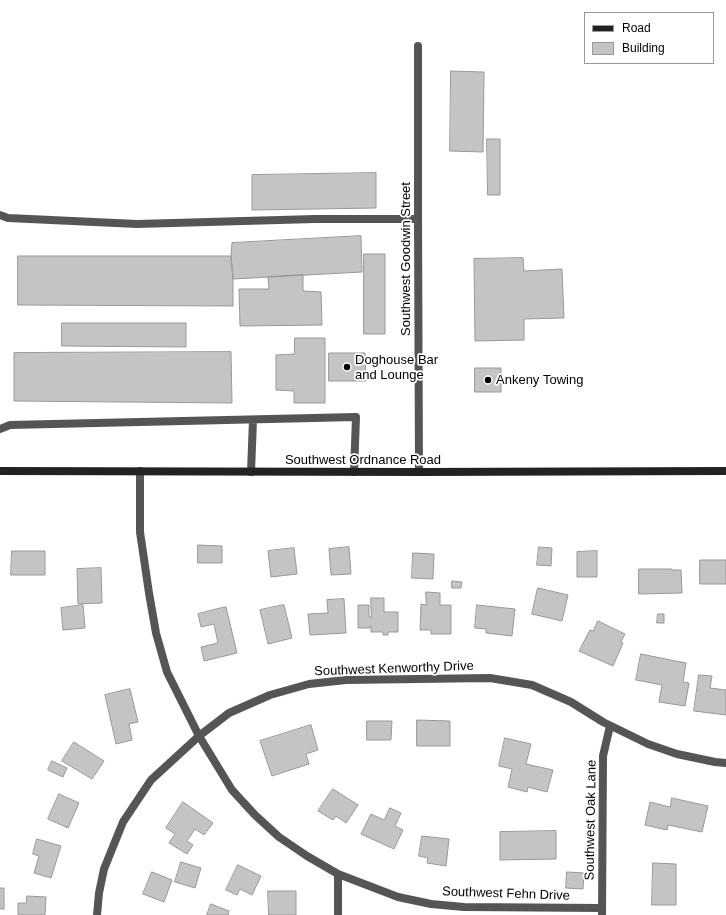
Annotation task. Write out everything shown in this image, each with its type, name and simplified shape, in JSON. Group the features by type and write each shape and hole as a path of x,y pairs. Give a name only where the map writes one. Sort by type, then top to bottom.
{"street":[{"name":"Southwest Goodwin Street","path":"418,46 419,472"},
{"path":"0,215 8,218 137,224 315,219 418,219"},
{"path":"0,429 10,425 356,418 354,472"},
{"path":"251,472 252,420"},
{"name":"Southwest Ordnance Road","path":"0,471 726,471"},
{"name":"Southwest Fehn Drive","path":"140,471 140,532 148,593 156,633 167,672 199,736 232,790 255,815 301,853 338,874 398,897 431,904 464,907 602,912"},
{"name":"Southwest Kenworthy Drive","path":"97,915 99,893 104,868 123,822 151,780 199,736 229,714 270,695 309,684 346,680 490,678 532,686 571,702 610,726 648,744 677,754 726,763"},
{"name":"Southwest Oak Lane","path":"602,912 603,756 610,726"},
{"path":"338,874 338,915"}],"building":[{"path":"451,71 484,72 483,152 450,151"},
{"path":"487,139 500,139 500,195 488,195"},
{"path":"376,173 376,208 252,210 252,175"},
{"path":"361,236 362,272 233,279 231,256 232,243"},
{"path":"364,254 385,254 385,334 364,334"},
{"path":"18,256 231,256 233,306 18,305"},
{"path":"523,258 524,271 562,269 564,318 524,319 524,340 475,341 474,259"},
{"path":"303,275 303,291 321,292 322,325 240,326 239,289 269,289 268,277"},
{"path":"62,323 186,323 186,347 62,346"},
{"path":"295,338 325,338 325,403 294,403 294,391 276,390 276,355 294,354"},
{"path":"231,352 232,403 14,401 14,353"},
{"name":"Doghouse Bar and Lounge","path":"329,353 365,353 366,381 329,381"},
{"name":"Ankeny Towing","path":"475,368 501,368 501,392 475,392"},
{"path":"198,545 222,546 222,563 198,563"},
{"path":"349,547 351,574 331,575 329,549"},
{"path":"539,547 552,548 551,566 537,565"},
{"path":"294,548 297,574 271,577 268,551"},
{"path":"12,551 45,551 45,575 11,575"},
{"path":"597,551 597,577 577,577 577,552"},
{"path":"413,553 434,554 433,579 412,578"},
{"path":"700,560 726,560 726,584 700,584"},
{"path":"101,568 102,603 78,604 77,569"},
{"path":"639,569 681,570 682,593 639,594"},
{"path":"452,581 462,582 461,588 452,588"},
{"path":"538,588 568,595 562,621 532,614"},
{"path":"426,592 440,593 440,605 451,605 451,634 431,634 431,630 420,630 421,604 426,605"},
{"path":"371,598 384,598 384,612 398,612 398,632 388,632 388,635 383,635 383,632 371,632 371,626 370,628 358,628 358,605 369,605 369,617 371,617"},
{"path":"344,599 346,633 310,635 308,614 328,613 327,600"},
{"path":"83,605 85,628 63,630 61,608"},
{"path":"284,605 292,638 268,644 260,610"},
{"path":"477,605 515,609 512,636 486,633 486,629 475,628"},
{"path":"226,607 237,653 204,661 201,647 218,643 214,624 201,627 198,614"},
{"path":"658,614 664,614 664,623 657,623"},
{"path":"598,621 625,634 621,642 623,643 613,666 579,651 590,630 593,631"},
{"path":"641,654 686,663 683,682 689,683 685,706 659,702 662,685 636,680"},
{"path":"699,675 712,676 710,688 726,690 726,715 694,711"},
{"path":"130,689 138,722 129,724 132,740 116,744 105,695"},
{"path":"417,720 450,721 450,746 417,746"},
{"path":"367,721 392,721 391,740 367,740"},
{"path":"311,725 318,750 306,754 309,764 272,776 260,741"},
{"path":"505,738 531,744 526,764 553,770 547,792 528,787 527,792 508,787 512,769 499,766"},
{"path":"74,742 104,761 92,779 62,761"},
{"path":"52,761 67,768 63,777 48,770"},
{"path":"333,789 358,805 346,823 336,816 333,820 318,811"},
{"path":"59,794 79,803 68,828 48,819"},
{"path":"672,798 708,806 702,832 668,825 667,830 645,825 650,802 670,807"},
{"path":"183,802 213,823 204,835 195,829 187,841 193,845 187,854 169,843 175,834 166,828"},
{"path":"390,808 401,813 395,826 403,830 394,849 361,834 371,814 384,820"},
{"path":"556,831 556,859 500,860 500,832"},
{"path":"422,836 449,839 446,866 427,863 428,858 419,856"},
{"path":"37,839 61,846 51,878 34,873 39,856 33,854"},
{"path":"181,862 201,868 195,888 175,882"},
{"path":"653,863 676,864 676,905 652,905"},
{"path":"238,865 261,876 252,895 240,889 237,895 226,890"},
{"path":"152,872 172,880 164,902 143,894"},
{"path":"567,872 584,873 583,889 566,888"},
{"path":"0,888 4,888 4,909 0,909"},
{"path":"268,891 296,891 296,915 269,915"},
{"path":"27,896 46,897 45,915 18,915 18,903 26,903"},
{"path":"211,904 229,911 228,915 207,915"}],"place":[{"name":"Doghouse Bar and Lounge","path":"347,367"},
{"name":"Ankeny Towing","path":"488,380"}]}
